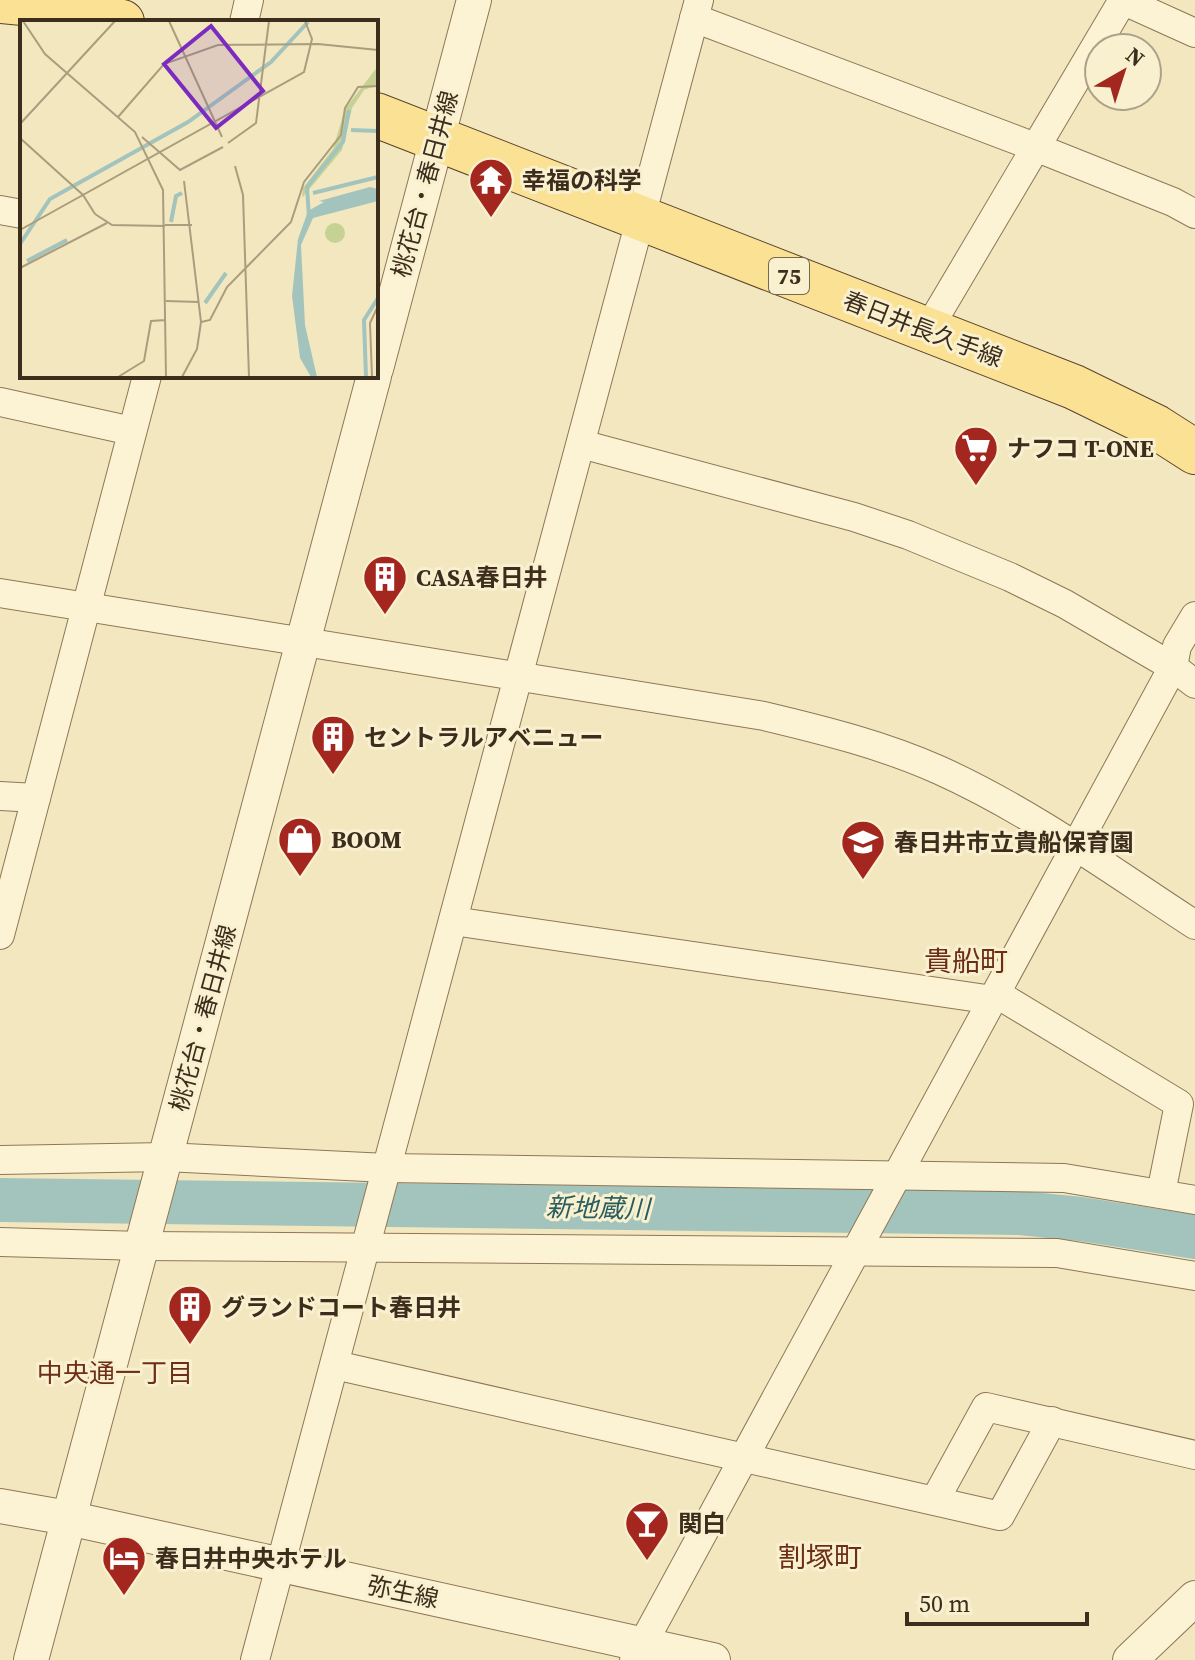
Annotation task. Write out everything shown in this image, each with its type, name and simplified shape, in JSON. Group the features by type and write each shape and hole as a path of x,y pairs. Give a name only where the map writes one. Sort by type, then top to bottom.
{"main road":[{"path":"0,1 44,5 113,20"},
{"name":"春日井長久手線","path":"378,116 1074,387 1156,427 1195,452"}],"street":[{"path":"244,20 249,0"},
{"name":"桃花台・春日井線","path":"378,361 474,0"},
{"path":"927,331 1123,0 1195,33"},
{"path":"255,1660 697,9 1173,202 1195,214"},
{"path":"0,210 20,214"},
{"path":"0,935 146,378"},
{"name":"桃花台・春日井線","path":"31,1660 373,378"},
{"path":"0,402 132,431"},
{"path":"581,444 854,517 908,535 1010,577 1065,604 1184,675"},
{"path":"0,593 764,716 836,734 938,770 984,793 1077,848 1195,925"},
{"path":"639,1652 1077,848 1184,675 1177,646 1195,616"},
{"path":"0,796 36,798"},
{"path":"453,921 995,997 1179,1104 1161,1193"},
{"path":"0,1160 162,1170 385,1176 893,1182 1064,1178 1195,1200"},
{"path":"0,1242 368,1239 860,1243 1057,1253 1195,1276"},
{"path":"335,1365 1000,1516 1052,1421"},
{"path":"935,1500 986,1407 1195,1455"},
{"name":"弥生線","path":"0,1506 280,1565 639,1652 713,1660"},
{"path":"1130,1660 1195,1598"}],"waterway":[{"name":"新地蔵川","path":"0,1200 1020,1213 1195,1237"}],"place":[{"name":"幸福の科学","path":"491,219"},
{"name":"ナフコ T-ONE","path":"976,487"},
{"name":"CASA春日井","path":"385,616"},
{"name":"セントラルアベニュー","path":"333,776"},
{"name":"BOOM","path":"300,878"},
{"name":"春日井市立貴船保育園","path":"863,881"},
{"name":"グランドコート春日井","path":"190,1346"},
{"name":"関白","path":"647,1562"},
{"name":"春日井中央ホテル","path":"124,1597"}],"district":[{"name":"貴船町","path":"966,961"},
{"name":"中央通一丁目","path":"115,1373"},
{"name":"割塚町","path":"820,1557"}]}
